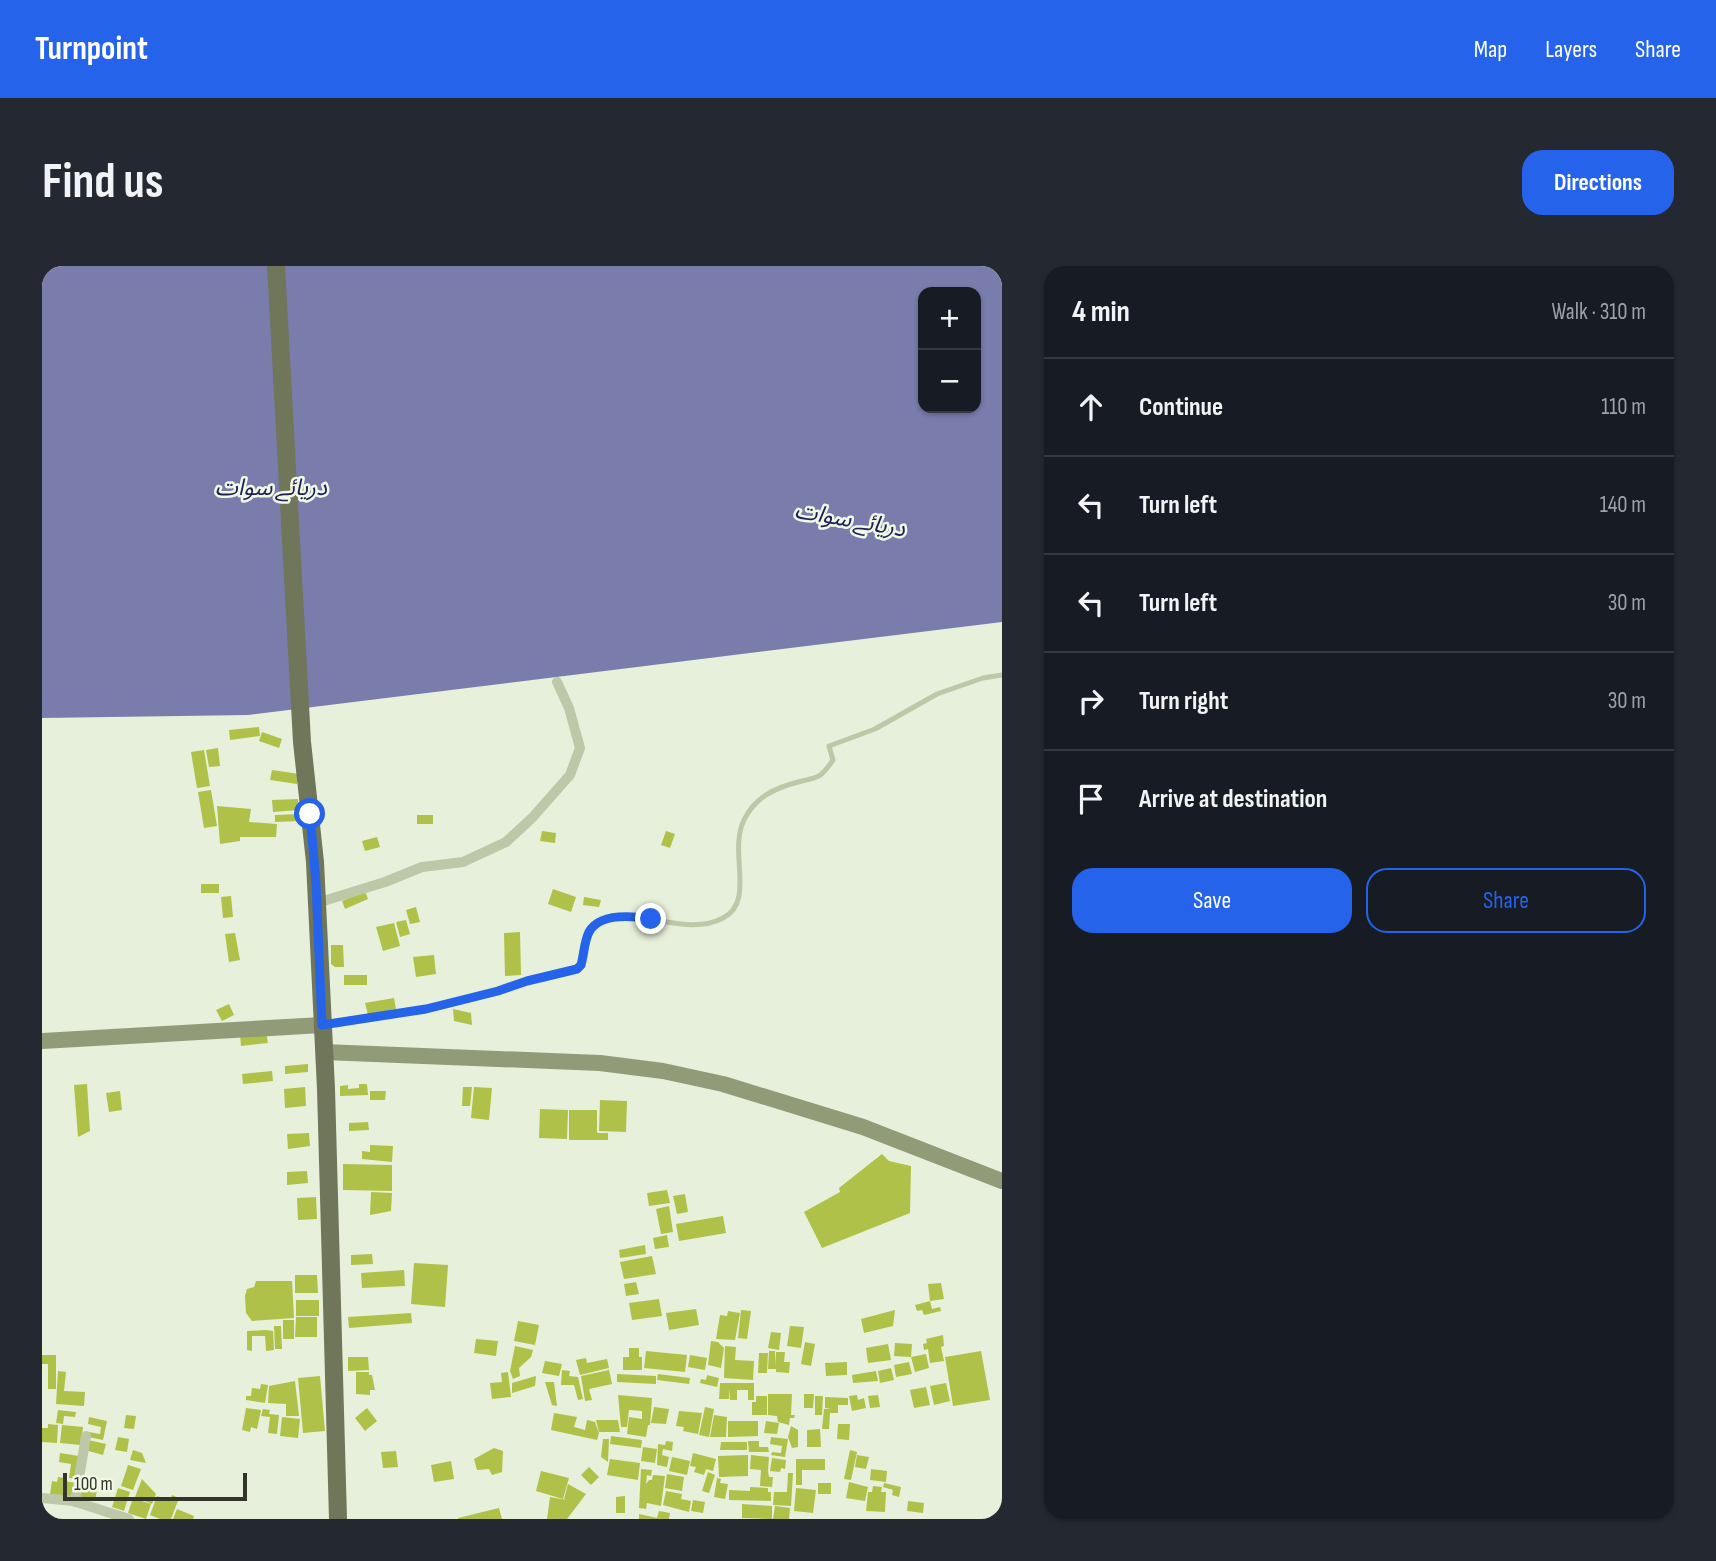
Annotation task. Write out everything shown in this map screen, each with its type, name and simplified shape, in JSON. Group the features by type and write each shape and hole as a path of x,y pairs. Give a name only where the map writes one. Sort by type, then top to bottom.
{"main road":[{"path":"276,266 302,742 317,903 338,1519"},
{"path":"42,1041 322,1025"},
{"path":"324,1052 600,1063 663,1071 723,1084 863,1126 1002,1181"}],"street":[{"path":"317,903 385,882 422,867 463,862 506,842 533,818 570,775 580,748 569,708 557,682"},
{"path":"75,1502 86,1436"},
{"path":"42,1499 75,1502 129,1519"}],"lane":[{"path":"322,1025 426,1009 577,969 581,965 589,931 608,919 633,916 670,923 701,924 722,919 737,907 740,896 738,835 750,808 776,789 821,774 834,760 829,746 875,729 937,694 983,678 1002,675"}],"water":[{"name":"دریائے سوات","path":"42,266 1002,266 1002,622 248,715 42,718"}],"building":[{"path":"259,727 260,736 230,740 229,730"},
{"path":"262,732 282,739 279,748 259,741"},
{"path":"218,748 220,766 209,767 206,750"},
{"path":"204,750 210,786 197,788 191,752"},
{"path":"272,770 299,774 297,784 270,780"},
{"path":"211,790 217,826 204,828 198,792"},
{"path":"298,799 299,810 273,812 272,800"},
{"path":"217,806 251,809 249,822 277,824 276,837 240,837 240,841 220,844"},
{"path":"301,814 301,821 275,822 275,815"},
{"path":"417,815 433,815 433,824 417,824"},
{"path":"542,831 556,833 555,843 540,841"},
{"path":"666,831 675,834 670,848 661,845"},
{"path":"377,837 380,847 365,851 362,841"},
{"path":"201,884 219,884 219,893 201,893"},
{"path":"553,889 576,897 571,912 548,904"},
{"path":"365,891 368,899 345,909 342,901"},
{"path":"231,896 233,917 223,918 221,897"},
{"path":"584,897 601,900 599,907 583,905"},
{"path":"416,907 420,922 410,924 406,910"},
{"path":"406,920 410,934 400,937 396,922"},
{"path":"394,923 400,946 383,951 376,927"},
{"path":"520,932 521,975 505,976 504,933"},
{"path":"235,933 240,960 229,962 225,934"},
{"path":"331,945 343,945 344,967 331,964"},
{"path":"434,955 436,974 416,977 413,957"},
{"path":"344,975 367,975 367,985 344,985"},
{"path":"394,998 396,1009 368,1015 365,1003"},
{"path":"229,1004 234,1015 222,1021 216,1010"},
{"path":"453,1009 471,1013 472,1025 454,1021"},
{"path":"266,1032 268,1043 241,1046 240,1034"},
{"path":"308,1064 308,1072 285,1074 285,1066"},
{"path":"272,1071 273,1081 243,1084 242,1074"},
{"path":"87,1084 90,1131 78,1137 74,1085"},
{"path":"359,1084 367,1084 368,1095 340,1096 340,1086 348,1085 348,1089 359,1088"},
{"path":"305,1087 306,1106 285,1108 284,1089"},
{"path":"463,1087 472,1087 470,1106 462,1106"},
{"path":"474,1087 492,1088 489,1120 471,1118"},
{"path":"120,1091 122,1110 109,1112 106,1093"},
{"path":"370,1091 386,1091 385,1100 370,1100"},
{"path":"600,1100 627,1101 626,1132 599,1131"},
{"path":"540,1109 568,1110 567,1139 539,1138"},
{"path":"569,1110 597,1110 597,1133 608,1133 608,1140 569,1140"},
{"path":"368,1122 369,1130 349,1131 349,1123"},
{"path":"309,1133 310,1146 288,1149 287,1134"},
{"path":"370,1145 393,1146 392,1162 362,1159 362,1151 370,1152"},
{"path":"882,1154 889,1161 911,1166 910,1213 822,1248 804,1212 840,1192 839,1188"},
{"path":"343,1164 392,1165 392,1191 343,1190"},
{"path":"307,1171 308,1183 287,1185 287,1172"},
{"path":"667,1190 670,1203 649,1206 647,1193"},
{"path":"371,1192 392,1193 391,1211 370,1215"},
{"path":"685,1194 688,1212 677,1214 673,1196"},
{"path":"316,1197 317,1219 298,1220 297,1198"},
{"path":"669,1206 673,1232 661,1234 656,1209"},
{"path":"723,1216 726,1233 679,1241 676,1224"},
{"path":"667,1235 669,1247 655,1249 653,1238"},
{"path":"645,1245 646,1254 620,1258 619,1250"},
{"path":"372,1254 373,1264 351,1265 351,1255"},
{"path":"652,1256 656,1274 624,1279 620,1262"},
{"path":"414,1263 448,1265 445,1307 411,1304"},
{"path":"404,1270 405,1286 362,1288 361,1273"},
{"path":"295,1275 317,1275 318,1293 295,1293"},
{"path":"256,1281 292,1281 294,1318 252,1321 246,1313 245,1296 247,1289 254,1287"},
{"path":"636,1282 639,1294 626,1296 624,1284"},
{"path":"941,1283 944,1299 930,1301 928,1284"},
{"path":"659,1299 662,1316 632,1320 629,1303"},
{"path":"296,1300 319,1300 319,1316 296,1316"},
{"path":"930,1301 932,1309 940,1307 941,1311 924,1315 922,1310 917,1311 915,1305"},
{"path":"696,1309 699,1325 669,1330 666,1313"},
{"path":"741,1310 751,1311 747,1339 738,1338"},
{"path":"895,1310 893,1326 864,1333 861,1319"},
{"path":"728,1311 740,1313 735,1340 716,1339 720,1315 727,1316"},
{"path":"411,1313 412,1323 349,1328 348,1317"},
{"path":"296,1317 317,1317 317,1337 295,1337"},
{"path":"283,1320 294,1320 294,1339 283,1339"},
{"path":"518,1321 539,1325 535,1345 514,1341"},
{"path":"274,1326 281,1326 282,1349 275,1349"},
{"path":"790,1326 804,1327 801,1348 787,1346"},
{"path":"247,1331 273,1331 274,1350 266,1351 265,1336 252,1336 252,1351 247,1350"},
{"path":"771,1332 781,1333 779,1350 768,1348"},
{"path":"943,1335 944,1346 941,1347 944,1361 930,1363 928,1349 924,1350 923,1344 927,1343 926,1339"},
{"path":"476,1339 498,1341 496,1356 474,1353"},
{"path":"711,1341 718,1342 724,1348 721,1368 708,1365"},
{"path":"805,1342 815,1344 811,1366 801,1364"},
{"path":"895,1343 912,1344 911,1357 894,1356"},
{"path":"888,1344 891,1360 868,1363 866,1348"},
{"path":"515,1346 533,1350 531,1357 519,1368 520,1376 513,1379 510,1371"},
{"path":"725,1346 736,1347 735,1360 754,1361 753,1380 724,1378"},
{"path":"629,1348 639,1348 642,1370 623,1370 623,1357 629,1357"},
{"path":"646,1351 687,1355 685,1372 644,1368"},
{"path":"769,1351 775,1351 775,1366 776,1352 785,1352 784,1362 790,1362 789,1373 768,1369"},
{"path":"981,1351 990,1400 953,1406 945,1357"},
{"path":"759,1353 768,1353 767,1373 758,1373"},
{"path":"926,1354 929,1368 915,1372 911,1357"},
{"path":"42,1355 56,1355 56,1389 48,1389 48,1364 42,1364"},
{"path":"690,1355 707,1358 705,1370 688,1367"},
{"path":"348,1357 368,1357 369,1370 348,1371"},
{"path":"586,1358 587,1363 607,1359 609,1368 580,1375 576,1360"},
{"path":"545,1361 562,1364 559,1376 542,1373"},
{"path":"847,1362 847,1375 826,1376 825,1363"},
{"path":"909,1362 912,1374 896,1377 894,1365"},
{"path":"891,1368 894,1380 880,1383 878,1371"},
{"path":"562,1370 570,1371 569,1376 578,1377 583,1399 578,1400 574,1385 561,1385"},
{"path":"609,1370 612,1384 589,1389 592,1400 585,1401 581,1376"},
{"path":"58,1371 66,1372 64,1391 85,1392 84,1406 56,1404"},
{"path":"876,1371 878,1381 853,1383 852,1375"},
{"path":"356,1372 369,1372 369,1375 372,1375 375,1390 370,1390 370,1395 356,1394"},
{"path":"508,1372 511,1397 492,1399 490,1383 502,1382 501,1373"},
{"path":"617,1374 656,1376 656,1384 617,1382"},
{"path":"658,1374 690,1378 689,1384 657,1380"},
{"path":"707,1375 719,1378 717,1387 700,1383 701,1379 706,1380"},
{"path":"320,1376 325,1431 303,1433 298,1378"},
{"path":"536,1376 535,1386 512,1393 512,1383"},
{"path":"295,1381 299,1416 286,1416 286,1404 268,1403 269,1386"},
{"path":"545,1382 554,1382 557,1406 552,1405"},
{"path":"720,1383 754,1383 754,1400 748,1400 748,1390 737,1390 737,1400 730,1400 730,1388 729,1399 719,1399"},
{"path":"946,1383 950,1401 934,1405 930,1386"},
{"path":"261,1384 268,1385 265,1403 246,1400 246,1396 251,1396 252,1388 260,1389"},
{"path":"926,1387 930,1405 914,1408 910,1390"},
{"path":"768,1394 792,1394 791,1415 795,1415 790,1418 789,1425 778,1422 777,1416 768,1415"},
{"path":"804,1394 814,1394 813,1408 804,1408"},
{"path":"618,1395 652,1398 650,1425 646,1437 627,1434 629,1417 642,1419 642,1411 629,1410 627,1427 621,1427"},
{"path":"857,1395 858,1400 864,1398 866,1408 852,1411 849,1396"},
{"path":"878,1395 880,1407 870,1408 868,1396"},
{"path":"756,1396 767,1396 767,1415 752,1415 752,1402 756,1402"},
{"path":"815,1396 823,1396 822,1415 815,1415"},
{"path":"825,1397 848,1398 848,1405 838,1405 838,1413 830,1413 829,1429 822,1429 824,1409 831,1409 825,1408"},
{"path":"654,1407 669,1409 666,1424 651,1423"},
{"path":"705,1407 714,1409 709,1437 699,1435"},
{"path":"246,1408 261,1410 257,1429 251,1427 250,1432 242,1430"},
{"path":"367,1408 377,1421 365,1431 355,1418"},
{"path":"263,1409 270,1410 269,1414 279,1415 277,1434 268,1433 270,1417 261,1416"},
{"path":"58,1410 76,1412 75,1417 64,1416 63,1424 56,1423"},
{"path":"679,1411 702,1413 698,1434 683,1431 684,1427 676,1426"},
{"path":"554,1413 577,1417 574,1427 585,1430 587,1420 595,1422 599,1433 597,1440 551,1430"},
{"path":"126,1415 136,1416 134,1429 124,1428"},
{"path":"714,1415 727,1417 726,1437 710,1437"},
{"path":"89,1417 107,1421 103,1440 88,1437 89,1432 100,1434 101,1427 88,1424"},
{"path":"282,1417 300,1419 298,1438 280,1436"},
{"path":"596,1420 618,1420 620,1432 599,1432"},
{"path":"728,1421 758,1421 758,1436 728,1437"},
{"path":"766,1421 779,1423 777,1434 764,1433"},
{"path":"48,1424 58,1425 57,1443 42,1442 42,1428 48,1428"},
{"path":"838,1424 850,1424 849,1440 837,1439"},
{"path":"62,1425 83,1427 81,1445 60,1443"},
{"path":"791,1426 798,1430 798,1447 792,1448 788,1437"},
{"path":"820,1429 821,1447 807,1447 807,1430"},
{"path":"611,1436 642,1440 641,1448 610,1444"},
{"path":"118,1437 129,1439 127,1452 115,1450"},
{"path":"771,1437 788,1439 785,1457 771,1455 772,1452 781,1453 782,1446 770,1444"},
{"path":"603,1439 609,1439 608,1462 601,1457"},
{"path":"88,1440 106,1444 103,1455 85,1450"},
{"path":"666,1441 673,1442 672,1451 663,1449 662,1455 669,1457 667,1467 657,1465 658,1444 665,1445"},
{"path":"748,1441 759,1441 759,1447 768,1447 769,1452 749,1452"},
{"path":"721,1442 747,1442 747,1450 720,1450"},
{"path":"643,1447 657,1449 655,1463 641,1461"},
{"path":"494,1448 503,1451 502,1472 492,1475 489,1469 477,1470 474,1459"},
{"path":"133,1450 142,1453 146,1463 130,1460"},
{"path":"850,1450 857,1452 851,1480 844,1479"},
{"path":"396,1451 398,1467 383,1468 381,1452"},
{"path":"60,1453 79,1456 75,1479 69,1478 71,1464 59,1462"},
{"path":"693,1453 716,1459 713,1471 706,1469 704,1475 694,1472 696,1467 690,1466"},
{"path":"748,1455 748,1476 719,1477 718,1456"},
{"path":"751,1455 769,1457 768,1471 769,1477 773,1477 772,1487 760,1486 761,1470 750,1469"},
{"path":"857,1455 869,1457 866,1469 855,1467"},
{"path":"672,1457 690,1461 687,1475 669,1471"},
{"path":"772,1458 786,1460 785,1469 781,1468 780,1472 770,1471"},
{"path":"610,1459 640,1463 638,1480 607,1475"},
{"path":"796,1459 825,1459 825,1470 802,1470 802,1485 796,1485"},
{"path":"451,1461 454,1479 434,1482 431,1465"},
{"path":"128,1465 141,1469 133,1490 121,1486"},
{"path":"589,1467 599,1477 591,1485 581,1475"},
{"path":"641,1469 652,1470 651,1476 647,1475 646,1484 652,1480 653,1475 665,1476 661,1506 647,1503 646,1509 639,1508"},
{"path":"871,1469 887,1471 886,1482 870,1480"},
{"path":"541,1471 569,1478 563,1499 536,1491"},
{"path":"708,1472 715,1475 709,1493 702,1491"},
{"path":"788,1473 793,1473 791,1506 773,1505 774,1492 787,1492"},
{"path":"667,1474 684,1477 682,1491 665,1488"},
{"path":"58,1477 76,1483 74,1497 50,1494 52,1481 57,1482"},
{"path":"80,1477 99,1480 95,1501 77,1498"},
{"path":"717,1478 721,1479 720,1483 728,1484 725,1499 714,1497"},
{"path":"142,1479 156,1494 152,1504 135,1497"},
{"path":"849,1482 868,1487 865,1501 846,1498"},
{"path":"818,1483 831,1483 831,1494 818,1494"},
{"path":"884,1483 901,1487 899,1497 892,1495 893,1490 883,1487"},
{"path":"568,1484 586,1494 567,1519 547,1519 550,1497 567,1500 564,1499"},
{"path":"873,1486 882,1487 881,1492 886,1492 885,1512 866,1511 868,1492 872,1492"},
{"path":"750,1487 768,1488 771,1501 729,1500 729,1490 750,1491"},
{"path":"118,1488 130,1492 124,1511 112,1507"},
{"path":"796,1488 816,1490 813,1513 794,1511"},
{"path":"666,1491 682,1494 681,1499 691,1501 689,1512 663,1505"},
{"path":"172,1495 179,1498 171,1519 150,1515 157,1496 170,1501"},
{"path":"625,1496 625,1513 616,1513 616,1497"},
{"path":"133,1498 151,1504 146,1519 128,1513"},
{"path":"693,1500 705,1502 703,1513 691,1511"},
{"path":"908,1501 924,1503 923,1513 907,1511"},
{"path":"742,1504 772,1506 772,1519 742,1518"},
{"path":"775,1506 790,1508 789,1519 773,1519"},
{"path":"499,1508 502,1519 458,1519 458,1518"},
{"path":"177,1509 194,1516 193,1519 173,1519"},
{"path":"659,1511 670,1513 669,1519 639,1519 639,1514 657,1518"}],"route":[{"path":"310,814 315,862 322,1025 426,1009 577,969 581,965 589,931 596,925 608,919 633,916 651,919"}]}
